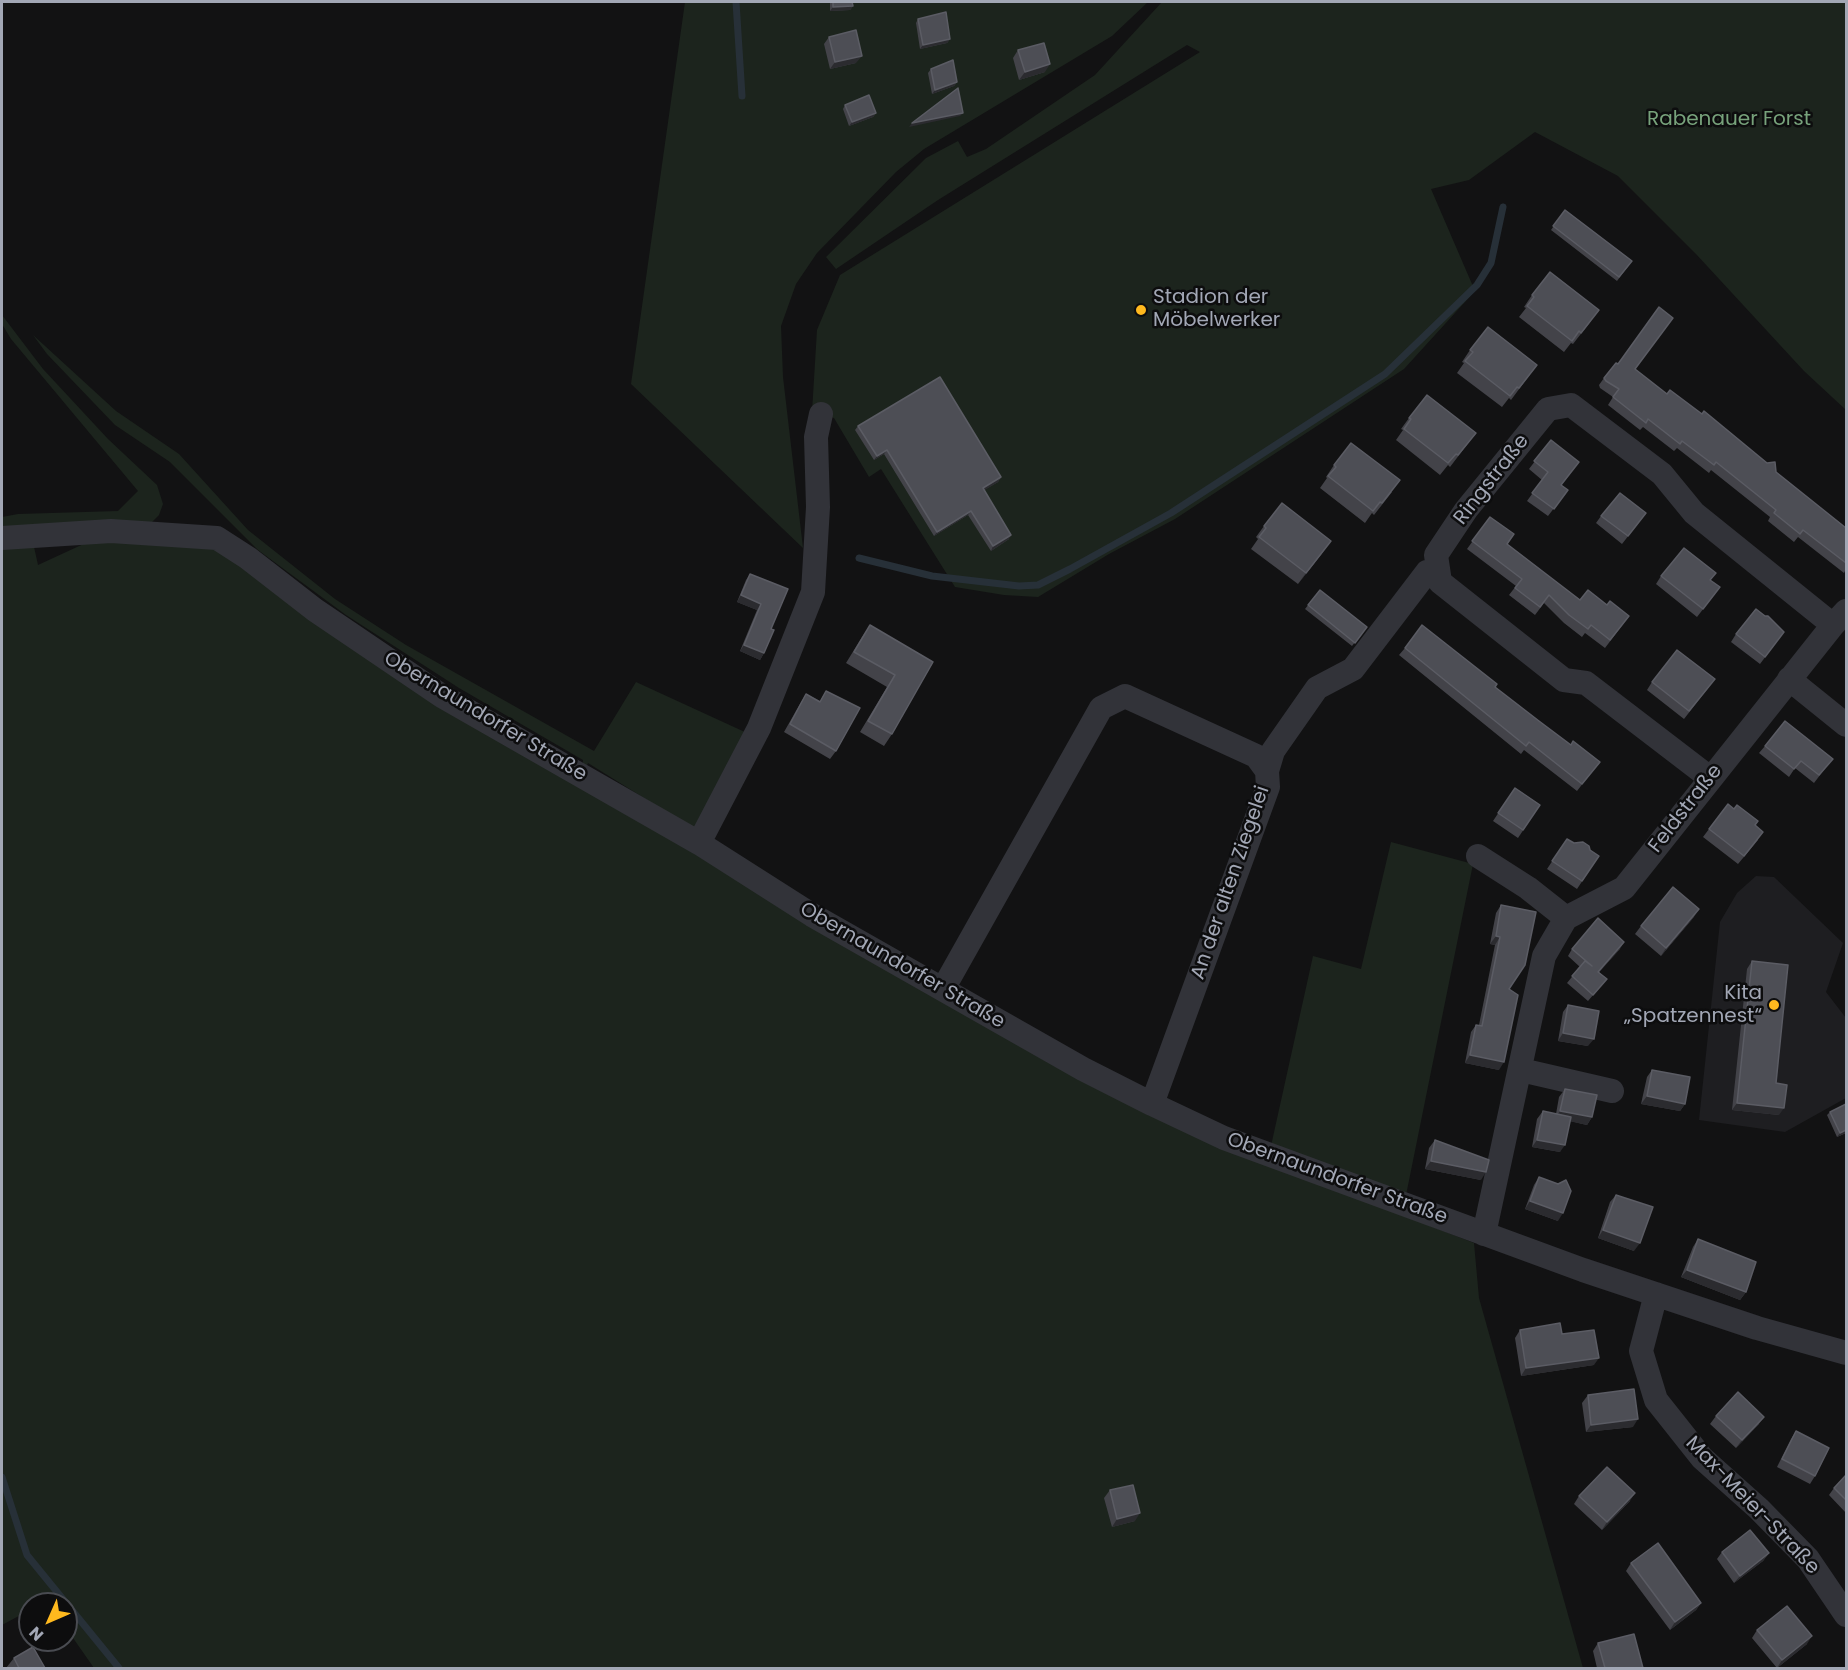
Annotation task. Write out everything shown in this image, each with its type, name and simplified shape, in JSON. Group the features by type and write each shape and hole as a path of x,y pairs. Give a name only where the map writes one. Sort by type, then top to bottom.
{"street":[{"name":"Ringstraße","path":"1710,778 1586,684 1564,680 1440,582 1436,555 1474,501 1548,409 1571,405 1662,474 1694,513 1840,618"},
{"path":"699,843 759,728 813,592 818,507 816,437 820,414"},
{"name":"Obernaundorfer Straße","path":"2,538 111,531 217,538 248,558 315,610 442,696 699,843 812,915 1083,1069 1152,1104 1224,1138 1583,1270 1758,1328 1846,1353"},
{"path":"1267,771 1272,751 1317,688 1353,669 1427,572"},
{"name":"Feldstraße","path":"1566,918 1624,888 1840,618"},
{"path":"1789,679 1846,725"},
{"name":"An der alten Ziegelei","path":"943,989 1101,708 1125,696 1256,756 1267,771 1268,787 1152,1104"},
{"path":"1478,856 1528,888 1566,918 1544,956 1484,1233"},
{"path":"1521,1070 1612,1091"},
{"name":"Max-Meier-Straße","path":"1656,1294 1641,1351 1656,1400 1702,1458 1759,1509 1808,1559 1846,1615"}],"shaded area":[{"name":"Kita „Spatzennest“","path":"1756,876 1774,877 1843,943 1826,992 1846,1018 1846,1098 1785,1132 1699,1120 1720,922 1737,893"}],"green space":[{"path":"685,2 1148,2 1112,36 924,149 896,172 817,253 796,284 781,326 783,377 803,548 631,384"},
{"name":"Stadion der Möbelwerker","path":"1162,2 1846,2 1846,410 1804,371 1696,254 1618,176 1535,132 1469,180 1431,189 1475,291 1404,369 1175,519 1109,554 1038,597 1004,595 955,587 881,469 869,477 834,418 812,412 817,330 840,275 1200,52 1187,45 938,200 836,269 826,257 926,158 958,141 967,157 986,149 1095,75"},
{"path":"2,315 43,369 108,439 157,485 163,504 159,515 151,523 217,538 582,775 583,760 459,688 346,615 258,550 170,462 115,425 47,354 33,335 116,411 179,454 248,530 335,599 406,645 594,751 636,682 747,733 705,823 692,828 588,763 582,776 1267,1164 1313,956 1361,969 1391,842 1473,864 1402,1215 1474,1243 1479,1298 1583,1668 94,1668 78,1645 78,1592 18,1592 18,1616 2,1625 2,517 18,514 118,511 138,491 11,339 2,324","holes":["90,541 38,565 34,547"]}],"building":[{"path":"833,2 852,2 853,6 833,7"},
{"path":"946,12 950,39 923,45 918,19"},
{"path":"856,30 862,56 835,62 829,37"},
{"path":"1044,43 1050,64 1025,72 1018,50"},
{"path":"953,60 957,82 935,90 931,69"},
{"path":"958,88 963,113 912,123"},
{"path":"869,95 876,113 852,122 845,105"},
{"path":"1565,210 1632,261 1619,277 1553,226"},
{"path":"1550,272 1599,310 1572,341 1527,306 1534,297 1532,295"},
{"path":"1659,307 1673,318 1635,369 1667,394 1670,390 1702,414 1704,411 1767,463 1775,462 1776,472 1846,528 1846,563 1803,530 1800,534 1774,513 1776,510 1716,462 1714,465 1682,441 1680,444 1648,419 1646,423 1613,397 1619,389 1604,378 1616,363 1618,364"},
{"path":"1488,327 1537,365 1510,396 1465,361 1473,352 1470,350"},
{"path":"940,377 1001,477 983,488 1011,535 993,546 971,511 937,532 887,450 877,456 858,426"},
{"path":"1427,395 1476,433 1458,455 1456,454 1448,463 1404,429 1411,419 1409,418"},
{"path":"1551,440 1579,462 1561,485 1568,490 1554,509 1532,493 1548,472 1534,461"},
{"path":"1351,443 1400,480 1373,511 1328,476"},
{"path":"1620,493 1646,513 1628,536 1601,516"},
{"path":"1282,503 1331,541 1306,573 1259,537 1266,528 1264,526"},
{"path":"1490,517 1514,534 1507,544 1580,600 1588,590 1607,605 1610,601 1629,616 1610,640 1591,625 1588,629 1569,615 1549,595 1540,607 1515,588 1522,579 1472,541"},
{"path":"1684,548 1716,573 1710,580 1720,587 1703,609 1661,576"},
{"path":"750,574 788,589 771,629 774,630 764,653 744,645 761,604 741,595"},
{"path":"1320,590 1367,627 1355,643 1308,605"},
{"path":"1756,609 1768,616 1784,632 1765,657 1736,634"},
{"path":"870,625 933,662 892,734 868,721 895,675 854,652"},
{"path":"1422,625 1497,684 1495,687 1539,721 1571,745 1573,741 1600,762 1582,784 1529,742 1526,746 1405,648"},
{"path":"1677,650 1715,679 1689,711 1652,682"},
{"path":"826,691 860,708 836,751 790,724 806,694 820,702"},
{"path":"1785,721 1833,759 1819,775 1801,761 1794,769 1765,746"},
{"path":"1515,788 1540,805 1523,830 1498,813"},
{"path":"1728,804 1734,809 1737,805 1758,821 1755,825 1763,832 1744,856 1709,829"},
{"path":"1567,839 1574,843 1583,842 1599,856 1582,881 1552,861"},
{"path":"1673,887 1699,909 1666,948 1641,926"},
{"path":"1501,905 1536,912 1525,965 1509,989 1518,995 1504,1062 1470,1055 1476,1025 1482,1026 1500,937 1496,936"},
{"path":"1598,918 1624,942 1598,972 1607,979 1593,995 1572,976 1585,961 1592,966 1572,949"},
{"path":"1752,961 1788,965 1776,1083 1787,1085 1784,1108 1737,1103"},
{"path":"1568,1005 1599,1011 1594,1039 1563,1033"},
{"path":"1652,1070 1690,1077 1685,1104 1647,1096"},
{"path":"1565,1089 1597,1095 1592,1117 1560,1111"},
{"path":"1846,1104 1846,1130 1840,1133 1830,1112"},
{"path":"1543,1111 1571,1117 1565,1145 1537,1140"},
{"path":"1435,1140 1489,1160 1486,1172 1431,1161"},
{"path":"1539,1177 1558,1184 1566,1180 1571,1191 1563,1213 1530,1201"},
{"path":"1616,1195 1653,1207 1640,1243 1603,1230"},
{"path":"1698,1239 1756,1262 1746,1292 1687,1270"},
{"path":"1560,1323 1562,1334 1594,1330 1599,1358 1526,1368 1520,1330"},
{"path":"1634,1389 1638,1419 1591,1425 1588,1395"},
{"path":"1738,1392 1764,1417 1742,1440 1716,1416"},
{"path":"1796,1431 1829,1448 1815,1476 1782,1459"},
{"path":"1607,1467 1635,1493 1607,1522 1579,1496"},
{"path":"1846,1475 1846,1500 1834,1488"},
{"path":"1133,1485 1140,1513 1117,1519 1110,1490"},
{"path":"1750,1530 1769,1553 1740,1576 1722,1552"},
{"path":"1658,1543 1701,1603 1675,1622 1631,1563"},
{"path":"1787,1606 1812,1636 1782,1660 1757,1630"},
{"path":"1634,1634 1643,1668 1605,1668 1598,1643"},
{"path":"24,1652 36,1652 45,1668 19,1668 14,1658"}],"waterway":[{"path":"736,2 742,96"},
{"path":"859,558 932,576 1019,586 1038,585 1070,569 1171,513 1385,374 1477,285 1491,263 1503,207"},
{"path":"2,1477 27,1555 119,1668"}],"place":[{"name":"Stadion der Möbelwerker","path":"1141,310"},
{"name":"Kita „Spatzennest“","path":"1774,1005"}],"park label":[{"name":"Rabenauer Forst","path":"1729,120"}]}
